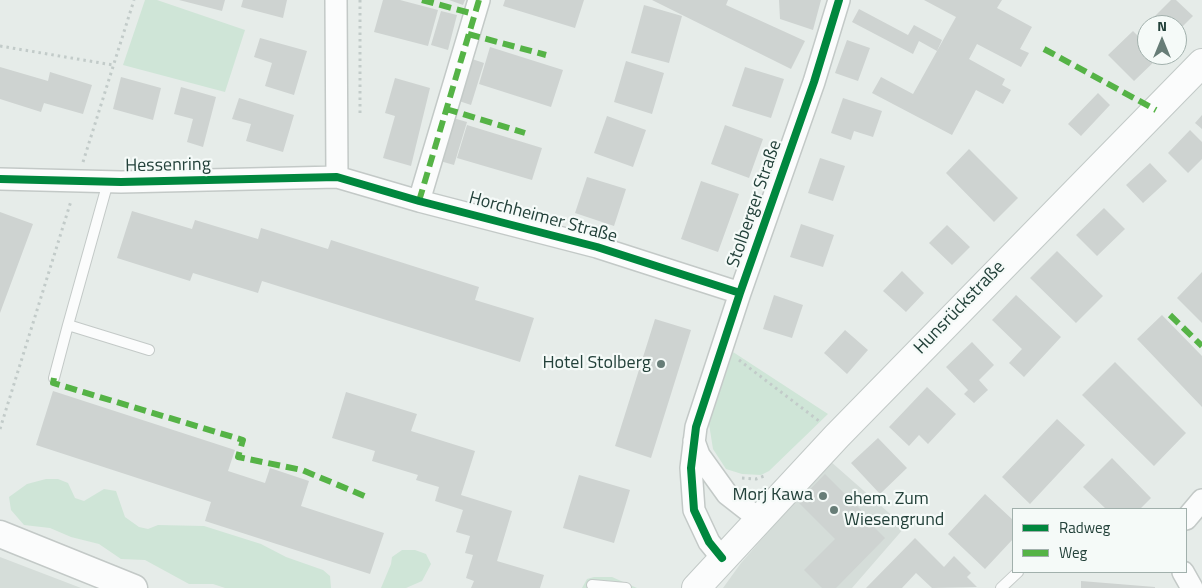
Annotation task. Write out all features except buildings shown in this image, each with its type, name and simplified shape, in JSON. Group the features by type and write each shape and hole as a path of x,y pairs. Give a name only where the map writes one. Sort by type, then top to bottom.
{"main road":[{"name":"Hunsrückstraße","path":"722,558 837,436 1202,63"},
{"path":"696,588 722,558"}],"street":[{"path":"336,0 337,177"},
{"path":"419,201 479,0"},
{"name":"Stolberger Straße","path":"722,558 709,542 694,510 691,490 693,440 721,349 814,82 839,0"},
{"name":"Hessenring","path":"0,179 108,182 337,177"},
{"name":"Horchheimer Straße","path":"337,177 419,201 598,247 740,293"},
{"path":"693,440 699,455 728,494 758,519"},
{"path":"1187,518 1202,500"},
{"path":"0,534 134,588"},
{"path":"1184,573 1192,588"}],"lane":[{"path":"54,378 108,182"},
{"path":"68,324 149,350"},
{"path":"1001,588 1017,573"},
{"path":"592,586 626,588"}],"path":[{"path":"0,429 134,0"},
{"path":"0,46 113,65"},
{"path":"721,349 837,436"},
{"path":"736,477 756,479 769,474"}],"shaded area":[{"path":"830,461 905,527 852,588 723,588 741,563"},
{"path":"0,557 81,588 0,588"}],"green space":[{"path":"145,0 157,0 245,30 225,92 123,65"},
{"path":"733,352 828,414 769,471 761,475 742,474 726,469 713,449 709,424"},
{"path":"46,479 58,479 68,483 75,498 84,501 104,489 116,491 125,517 139,527 148,529 158,525 204,526 261,544 286,557 323,570 330,576 331,588 225,588 213,584 189,584 145,560 121,559 99,544 71,537 50,528 24,525 11,510 9,497 27,484"},
{"path":"402,550 415,550 426,554 431,564 422,581 406,588 381,588 392,557"},
{"path":"612,577 637,588 582,588 587,579"}],"marked path":[{"path":"422,0 474,14"},
{"path":"419,201 479,0"},
{"path":"468,34 546,55"},
{"path":"1044,49 1156,110"},
{"path":"446,109 525,133"},
{"path":"1170,315 1202,346"},
{"path":"54,378 53,383 243,440 238,457 302,470 367,497"}],"cycle path":[{"path":"722,558 709,542 694,510 691,468 696,427 740,293 814,82 839,0"},
{"path":"0,179 121,182 337,177 419,201 597,247 740,293"}],"place":[{"name":"Hotel Stolberg","path":"661,364"},
{"name":"Morj Kawa","path":"823,496"},
{"name":"ehem. Zum Wiesengrund","path":"834,510"}]}
